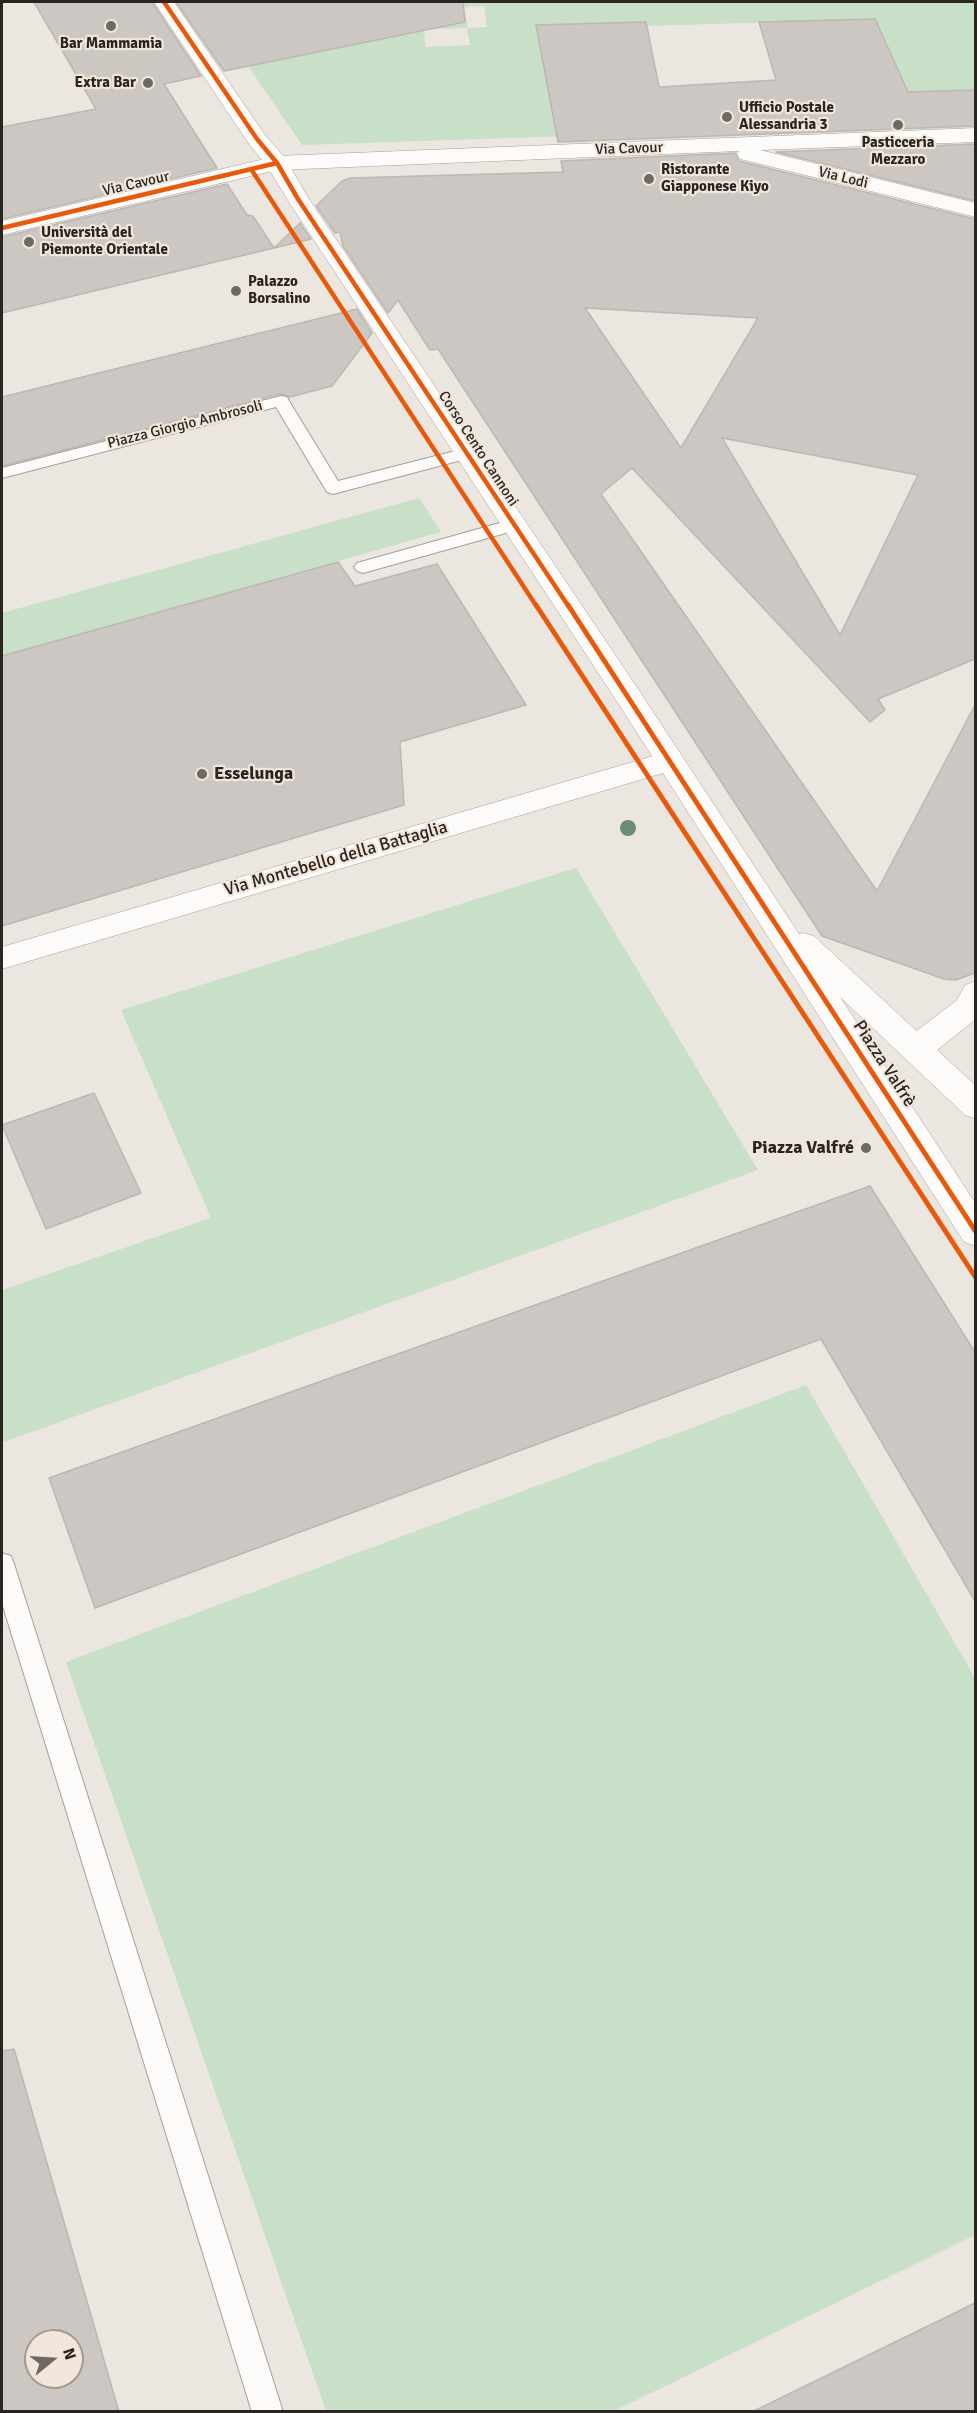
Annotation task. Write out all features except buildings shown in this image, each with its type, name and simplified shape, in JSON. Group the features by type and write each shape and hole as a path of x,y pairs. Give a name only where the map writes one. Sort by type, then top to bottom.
{"street":[{"name":"Corso Cento Cannoni","path":"164,2 257,139 277,163 769,913"},
{"name":"Via Cavour","path":"2,228 277,163 975,135"},
{"name":"Via Lodi","path":"711,145 975,210"},
{"name":"Via Montebello della Battaglia","path":"2,958 670,760"},
{"name":"Piazza Valfrè","path":"769,913 975,1106"},
{"name":"Piazza Valfrè","path":"769,913 975,1232"},
{"path":"916,1049 973,1004"}],"lane":[{"name":"Piazza Giorgio Ambrosoli","path":"2,473 282,401 333,488 467,453"},
{"path":"363,567 514,525"},
{"path":"2,1564 268,2412"}],"green space":[{"path":"428,2 975,2 975,90 908,92 875,19 647,26 646,22 550,25 544,69 550,98 572,136 302,145 248,66 424,30 426,47 470,45 467,28 435,29","holes":["484,6 487,27 468,28 464,7"]},
{"path":"419,498 441,532 2,656 2,613"},
{"path":"576,868 758,1170 4,1442 2,1436 2,1290 211,1218 121,1010"},
{"path":"806,1385 975,1678 975,2235 614,2411 326,2411 66,1662"}],"cycle path":[{"path":"164,2 257,139 277,163 298,199 628,696 976,1232"},
{"path":"2,228 277,163"},
{"path":"251,169 976,1278"}],"place":[{"name":"Bar Mammamia","path":"111,26"},
{"name":"Extra Bar","path":"148,83"},
{"name":"Ufficio Postale Alessandria 3","path":"727,117"},
{"name":"Pasticceria Mezzaro","path":"898,125"},
{"name":"Ristorante Giapponese Kiyo","path":"649,179"},
{"name":"Università del Piemonte Orientale","path":"29,242"},
{"name":"Palazzo Borsalino","path":"236,291"},
{"name":"Esselunga","path":"202,774"},
{"name":"Piazza Valfré","path":"866,1148"}]}
